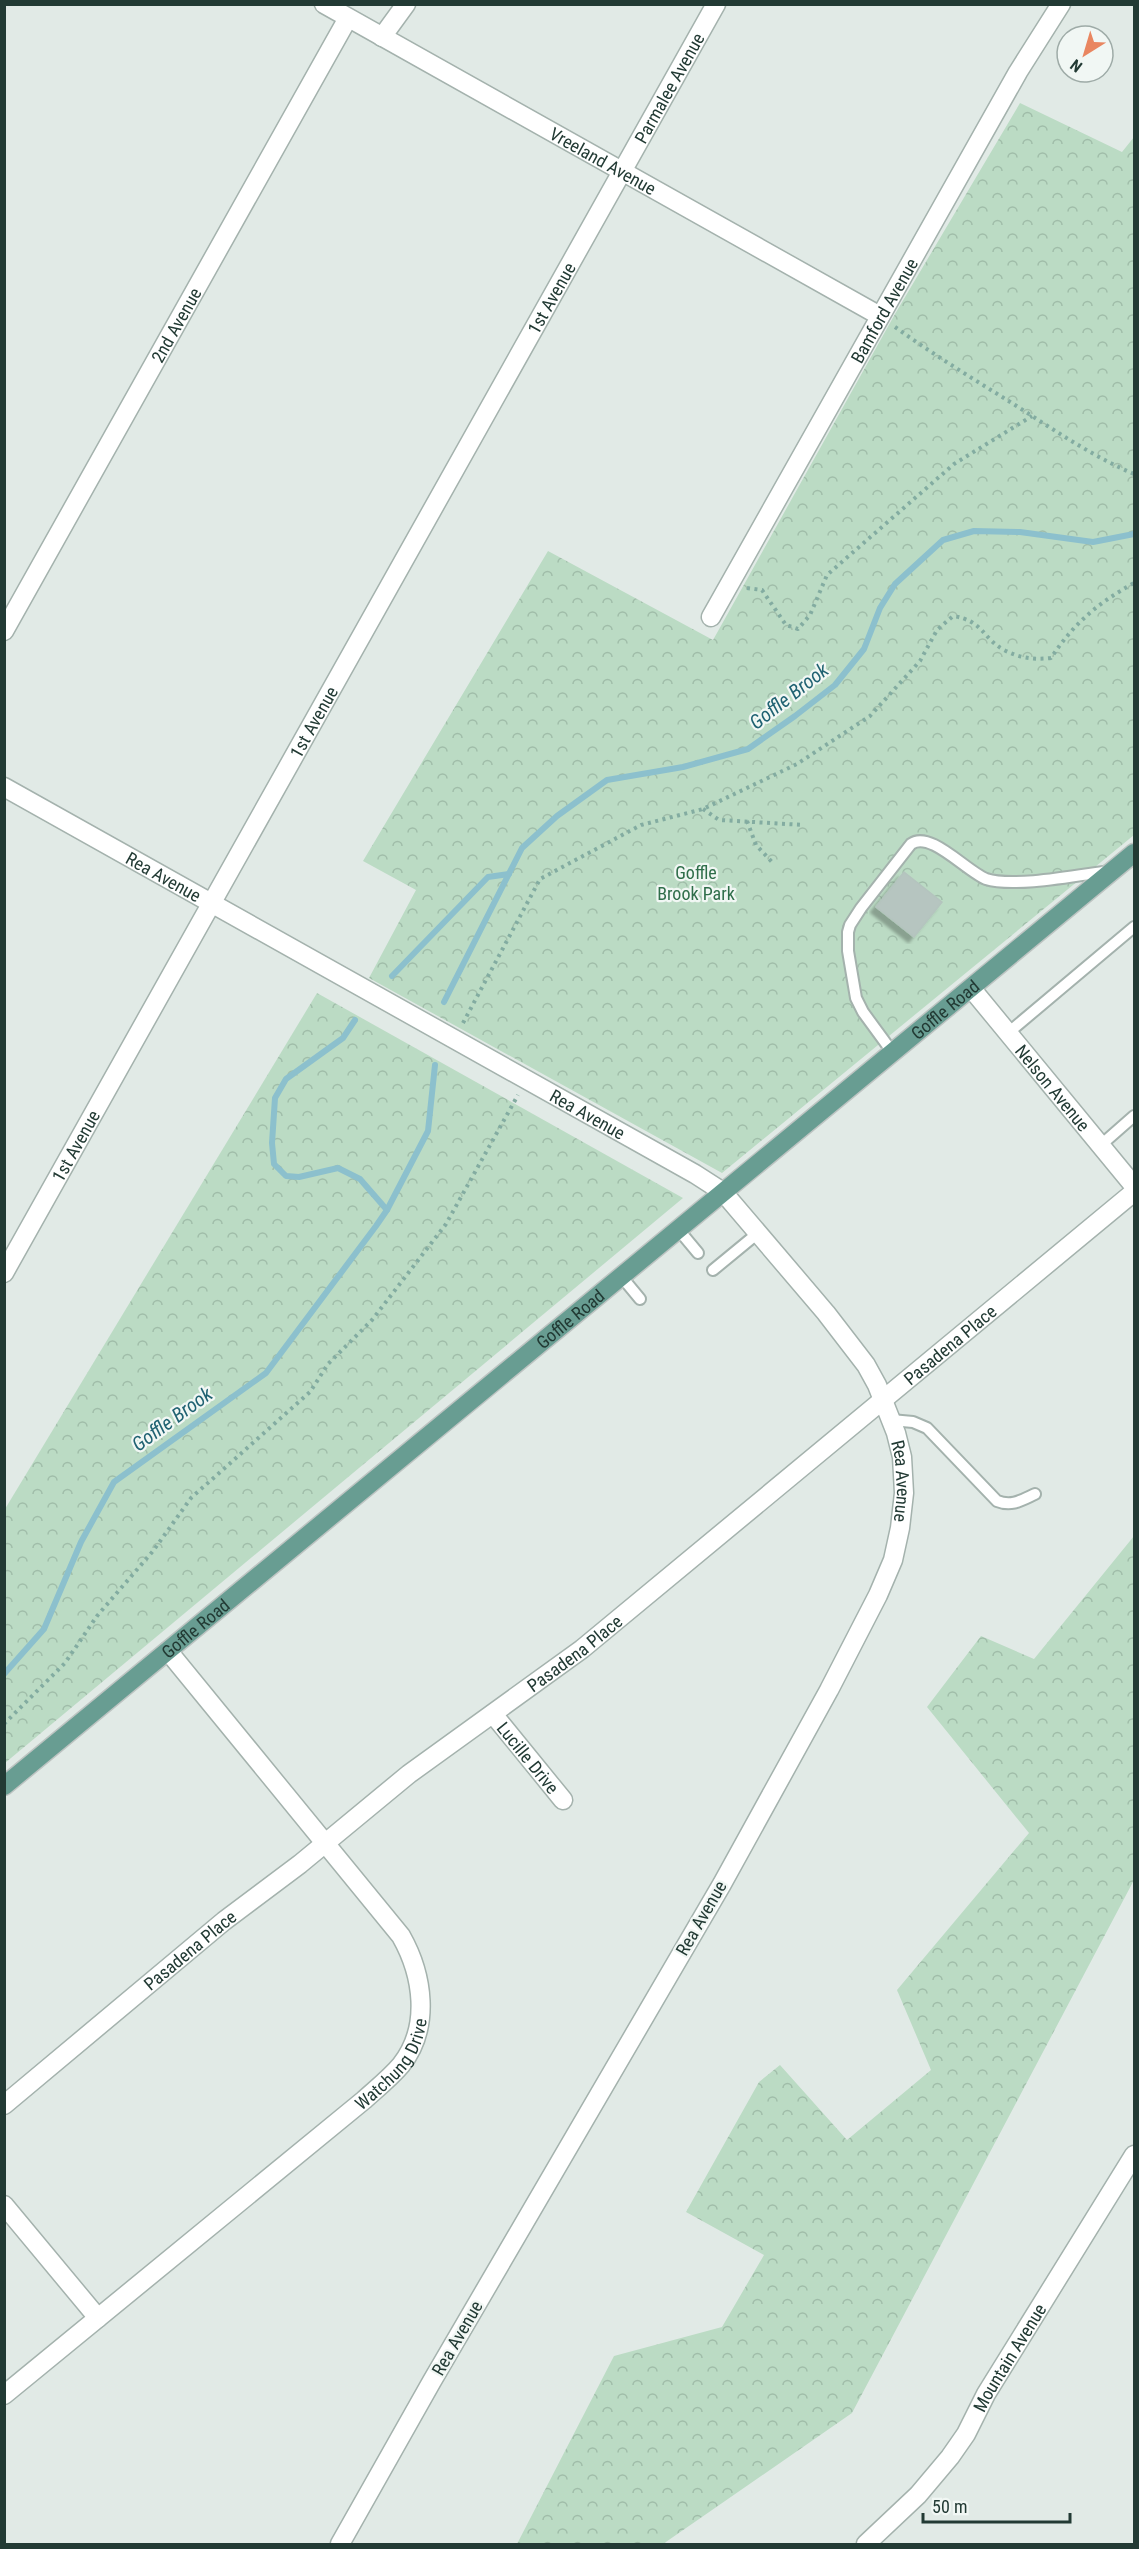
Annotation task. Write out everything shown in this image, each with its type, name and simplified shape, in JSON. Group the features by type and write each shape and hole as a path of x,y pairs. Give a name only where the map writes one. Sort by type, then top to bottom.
{"main road":[{"name":"Goffle Road","path":"4,1786 1134,854"}],"street":[{"name":"Vreeland Avenue","path":"324,4 880,316"},
{"path":"382,37 406,4"},
{"name":"Parmalee Avenue","path":"622,171 716,4"},
{"name":"Bamford Avenue","path":"711,617 1018,72 1061,4"},
{"name":"2nd Avenue","path":"4,631 348,18"},
{"name":"1st Avenue","path":"4,1273 622,171"},
{"name":"Rea Avenue","path":"4,787 695,1174 723,1192 866,1365 884,1400 902,1457 903,1493 900,1528 893,1560 878,1595 829,1690 722,1884 432,2381 340,2544"},
{"name":"Nelson Avenue","path":"971,988 1134,1186"},
{"name":"Pasadena Place","path":"4,2105 224,1921 325,1843 408,1774 582,1649 1134,1192"},
{"name":"Watchung Drive","path":"4,2395 364,2100 401,2064 411,2048 417,2031 421,1997 417,1969 410,1952 385,1915 168,1651"},
{"name":"Lucille Drive","path":"493,1714 563,1800"},
{"name":"Mountain Avenue","path":"866,2544 918,2495 966,2434 986,2394 1134,2155"},
{"path":"4,2205 98,2318"}],"lane":[{"path":"892,1053 863,1012 856,998 848,951 850,925 911,844 917,840 928,841 970,870 995,881 1017,881 1113,871"},
{"path":"1008,1033 1134,927"},
{"path":"1101,1145 1134,1116"},
{"path":"678,1229 698,1253"},
{"path":"713,1270 758,1233"},
{"path":"621,1276 640,1299"},
{"path":"891,1420 913,1422 927,1428 998,1501 1006,1504 1016,1503 1035,1494"}],"path":[{"path":"880,316 925,348 1032,416 1110,464 1134,474"},
{"path":"729,585 762,590 786,625 798,629 810,615 827,575 954,464 1032,416"},
{"path":"454,1040 540,879 641,825 703,809 797,764 870,716 920,661 937,630 953,616 969,619 1003,650 1032,660 1051,658 1066,636 1104,599 1134,583"},
{"path":"703,809 718,820 804,825"},
{"path":"747,821 756,845 773,863"},
{"path":"4,1724 65,1663 97,1616 153,1551 191,1498 310,1392 328,1364 372,1320 446,1224 526,1080"}],"green space":[{"name":"Goffle Brook Park","path":"1020,103 1122,152 1134,137 1134,835 722,1173 369,978 416,890 363,861 548,551 713,640 895,314"},
{"path":"317,993 683,1198 5,1763 5,1509"},
{"path":"1134,1536 1134,1880 852,2413 663,2544 517,2544 614,2356 722,2327 764,2255 686,2212 759,2082 780,2065 847,2140 931,2070 897,1990 1029,1833 927,1707 981,1636 1034,1659"}],"building":[{"path":"904,872 942,902 914,937 876,907"}],"waterway":[{"name":"Goffle Brook","path":"444,1002 522,848 557,816 607,780 683,767 748,749 795,716 835,685 864,649 880,608 895,584 943,540 974,531 1020,532 1093,542 1134,534"},
{"name":"Goffle Brook","path":"392,976 488,877 509,874"},
{"name":"Goffle Brook","path":"355,1020 343,1038 286,1079 275,1098 272,1143 274,1164 286,1176 299,1177 338,1168 360,1179 387,1210"},
{"name":"Goffle Brook","path":"4,1674 44,1629 81,1542 114,1482 266,1373 376,1226 387,1210 428,1131 435,1065"}]}
